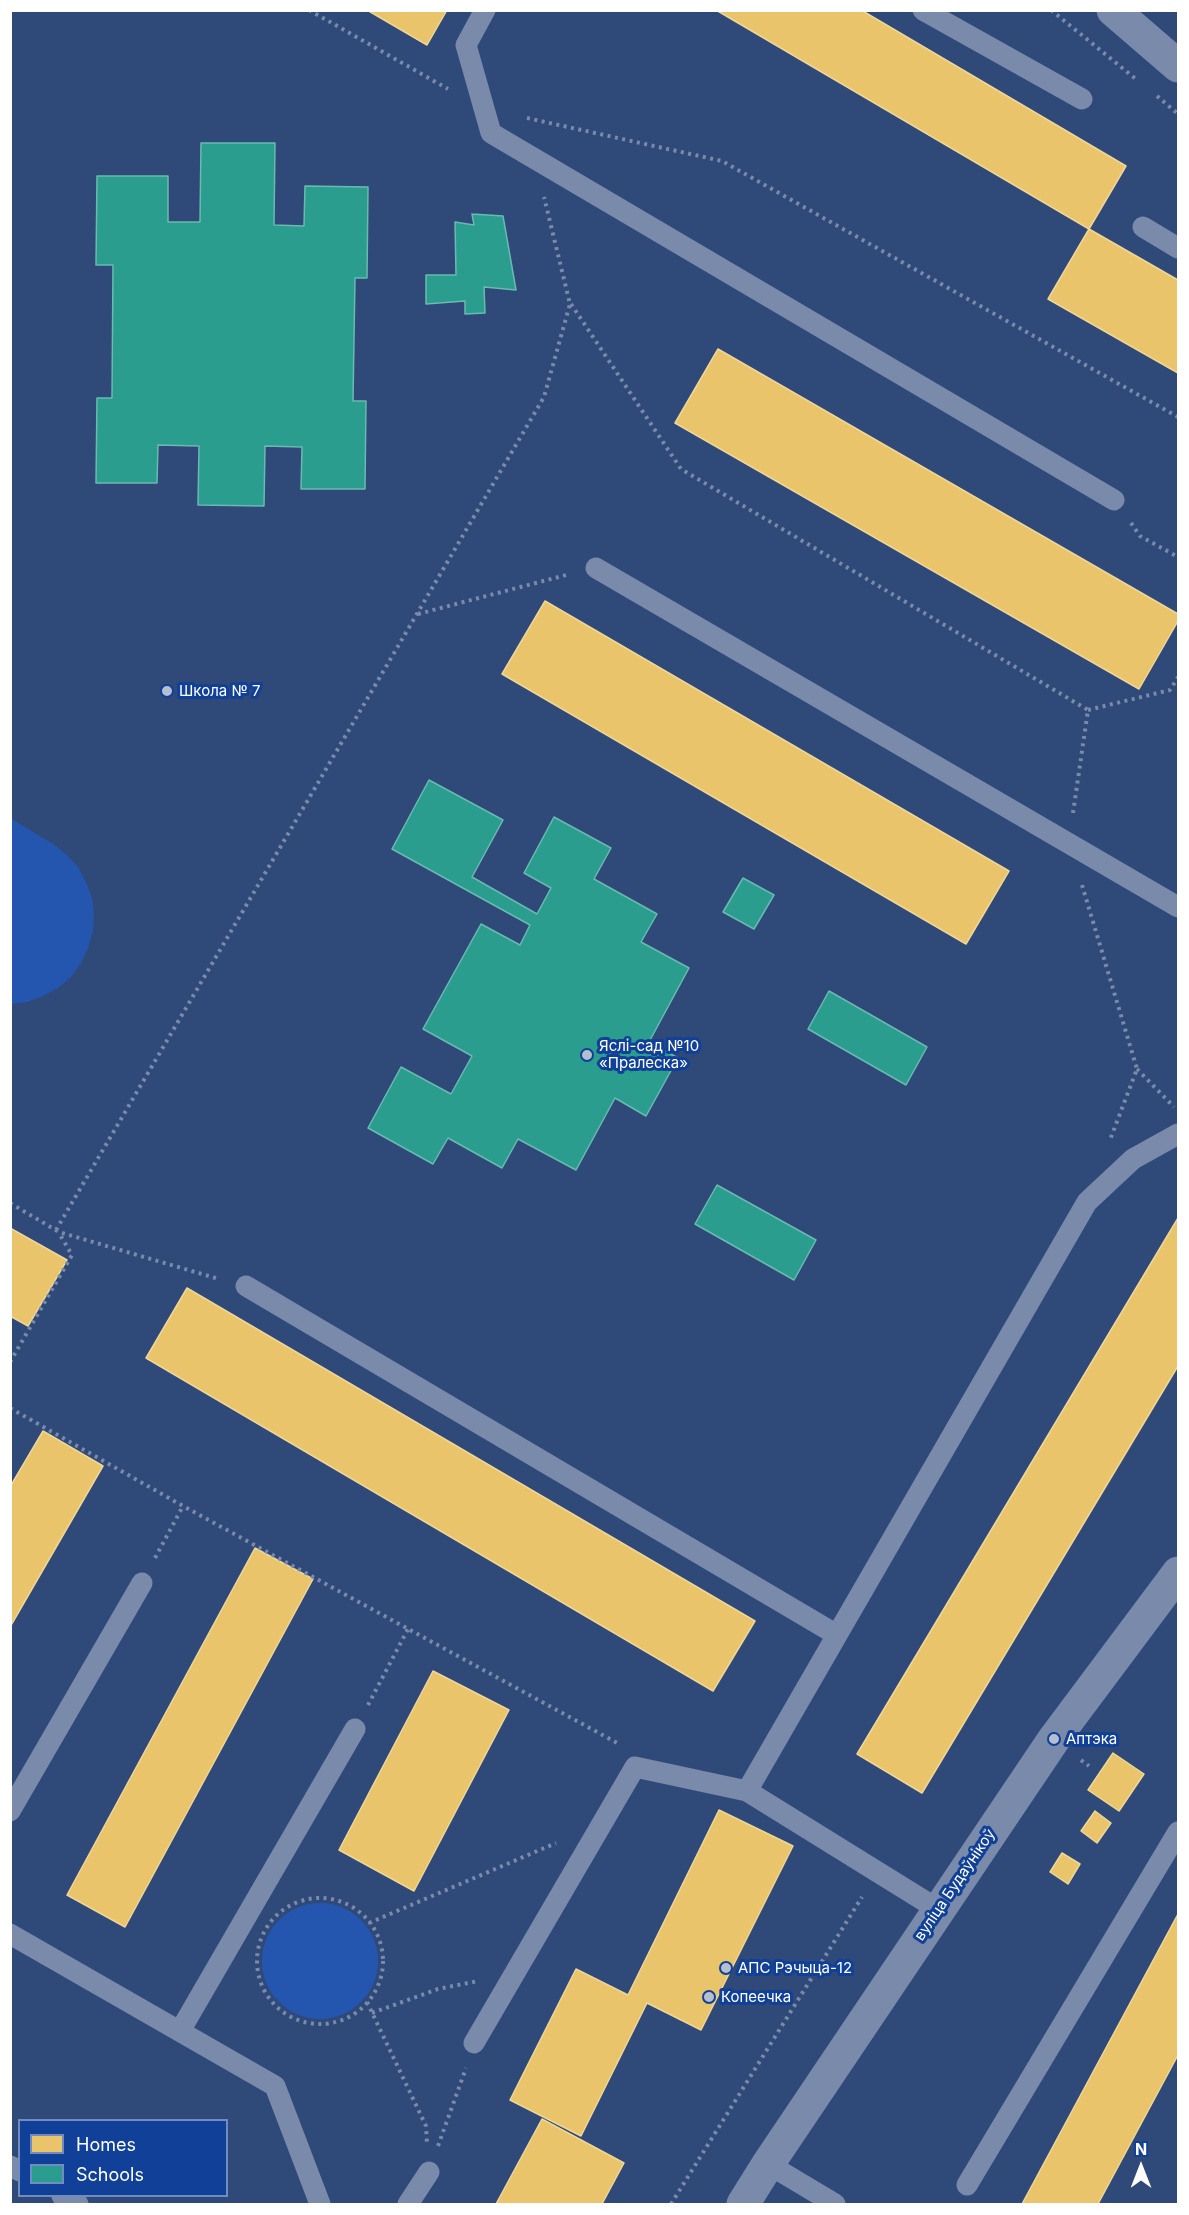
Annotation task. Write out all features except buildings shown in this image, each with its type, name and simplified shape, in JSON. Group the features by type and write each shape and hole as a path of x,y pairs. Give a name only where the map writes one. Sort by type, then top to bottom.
{"street":[{"path":"1113,10 1179,66"},
{"name":"вуліца Будаўнікоў","path":"743,2205 768,2164 1054,1739 1179,1573"}],"lane":[{"path":"485,10 466,45 490,133 1114,500"},
{"path":"923,10 1082,99"},
{"path":"1143,227 1179,248"},
{"path":"596,568 1179,907"},
{"path":"747,1791 1087,1202 1133,1159 1179,1134"},
{"path":"246,1286 837,1635"},
{"path":"10,1811 142,1583"},
{"path":"180,2031 355,1729"},
{"path":"474,2043 635,1767 747,1791 939,1910"},
{"path":"967,2185 1179,1832"},
{"path":"10,1934 275,2086 320,2205"},
{"path":"768,2164 835,2205"},
{"path":"408,2205 429,2172"},
{"path":"64,2197 78,2205"}],"path":[{"path":"309,10 484,109 722,162 1179,417"},
{"path":"1052,10 1142,85"},
{"path":"1151,92 1179,114"},
{"path":"535,159 570,304 681,469 1088,710 1170,690 1179,677"},
{"path":"57,1231 544,397 570,304"},
{"path":"1114,500 1140,536 1179,557"},
{"path":"417,614 596,568"},
{"path":"1088,710 1069,844 1137,1069 1179,1111"},
{"path":"1108,1146 1137,1069"},
{"path":"10,1203 57,1231 246,1286"},
{"path":"10,1362 72,1255 57,1231"},
{"path":"10,1408 183,1506 620,1745 635,1767"},
{"path":"142,1583 183,1506"},
{"path":"355,1729 408,1629"},
{"path":"369,1923 602,1823"},
{"path":"671,2205 878,1872"},
{"path":"315,1898 339,1901 361,1914 369,1923 380,1944 382,1963 379,1981 367,2002 348,2018 324,2024 300,2021 278,2009 263,1989 259,1978 257,1953 262,1936 272,1920 291,1905 315,1898"},
{"path":"372,2013 438,1989 515,1973"},
{"path":"367,2002 426,2126 429,2172"},
{"path":"429,2172 474,2043"}],"shaded area":[{"path":"10,818 53,844 78,867 92,898 94,914 93,931 88,948 71,977 58,988 43,996 27,1002 11,1004"},
{"path":"320,1903 342,1907 361,1920 374,1939 378,1961 374,1983 361,2002 342,2015 320,2019 298,2015 279,2002 266,1983 262,1961 266,1939 279,1920 298,1907"}],"place":[{"name":"Школа № 7","path":"167,691"},
{"name":"Яслі-сад №10 «Пралеска»","path":"587,1055"},
{"name":"Аптэка","path":"1054,1739"},
{"name":"АПС Рэчыца-12","path":"726,1968"},
{"name":"Копеечка","path":"709,1997"}]}
